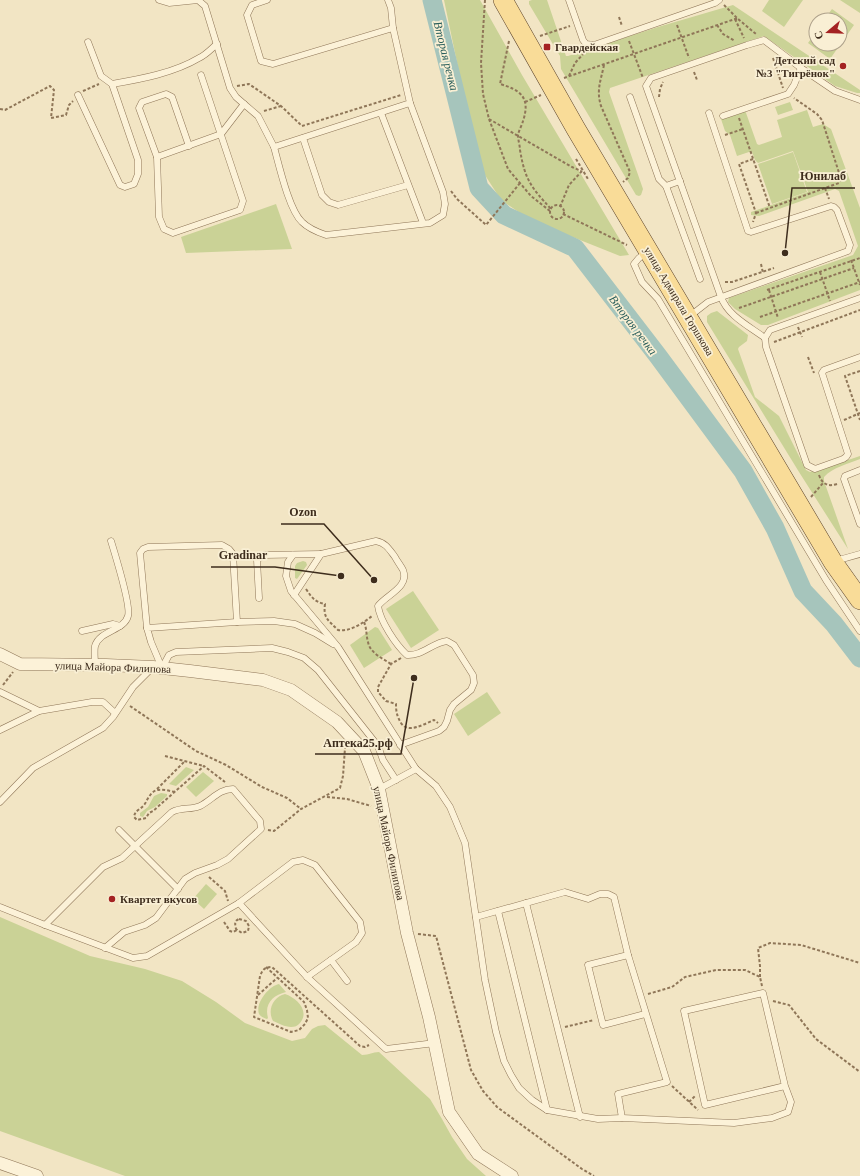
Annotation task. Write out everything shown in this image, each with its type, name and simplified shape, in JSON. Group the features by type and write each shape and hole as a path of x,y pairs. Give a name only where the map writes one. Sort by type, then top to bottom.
{"main road":[{"name":"улица Адмирала Горшкова","path":"503,0 576,129 641,249 689,318 833,562 860,600"}],"street":[{"name":"улица Майора Филипова","path":"0,654 20,664 157,668 263,680 291,690 315,705 347,732 364,751 379,789 407,933 435,1043 449,1112 478,1154 512,1176"},
{"path":"0,1163 37,1176"}],"lane":[{"path":"159,0 169,3 198,0 204,6 230,88 236,97 258,116 274,147 292,204 301,221 313,230 326,235 430,223 443,215 446,204 444,192 407,93 393,28 391,8 388,0"},
{"path":"267,0 252,5 247,15 262,61 273,64 393,28"},
{"path":"569,0 583,40 586,44 594,45 640,30 715,3 719,0"},
{"path":"765,338 738,319 724,305 646,84 651,78 747,44 764,40 835,91 860,100"},
{"path":"78,95 120,185 125,187 134,184 138,174 138,160 110,83 101,76 88,42"},
{"path":"110,83 153,76 176,68 200,58 217,44"},
{"path":"723,116 787,94 794,85 801,68"},
{"path":"189,146 172,97 166,94 142,102 139,108 157,158 159,217 164,228 173,233 240,210 243,201 201,75"},
{"path":"630,97 657,174 666,186 700,279"},
{"path":"274,147 410,103"},
{"path":"157,158 221,134 244,104"},
{"path":"381,112 422,223"},
{"path":"689,318 708,302 848,251 850,245 837,210 831,206 748,232 709,113"},
{"path":"303,138 322,196 329,202 338,205 408,185"},
{"path":"666,186 680,181"},
{"path":"641,249 639,258 634,264 642,282 658,299 826,580 860,631"},
{"path":"860,298 770,330 765,338 766,347 807,464 811,468 815,469 846,458 848,454 822,373 824,370 860,357"},
{"path":"860,470 845,476 844,481 860,524"},
{"path":"95,665 95,647 99,639 125,622 129,615 128,603 111,541"},
{"path":"259,598 257,560 264,555 321,554 376,541 387,545 404,571 405,579 402,585 382,600 378,606 379,614 401,650 407,656 415,656 439,642 447,641 454,645 474,675 474,683 471,690 454,704 444,728 400,745"},
{"path":"157,668 147,628 140,553 143,548 222,545 228,549 233,554 237,622"},
{"path":"294,596 321,554"},
{"path":"833,562 860,554"},
{"path":"293,555 288,562 286,576 294,596 338,647 416,769 436,786 450,807 465,843 485,980 496,1032 510,1076 519,1088 532,1100 547,1110 598,1119 622,1118 734,1123 772,1118 788,1112 791,1102 785,1086 766,999 763,993 684,1011 705,1105 785,1086"},
{"path":"147,628 274,621 295,624 315,633 338,647"},
{"path":"82,631 113,624 120,626"},
{"path":"0,802 33,768 103,728 140,678 157,668 169,655 176,652 272,648 304,658 318,670 378,746 383,760 396,780"},
{"path":"0,690 39,711"},
{"path":"0,730 39,711 92,702 103,702 115,713"},
{"path":"379,789 416,769"},
{"path":"45,925 102,867 122,858 177,809 200,806 220,792 226,789 233,789 260,821 261,829 228,859 185,879 156,918 145,925 124,932 105,948"},
{"path":"119,830 178,889"},
{"path":"0,907 133,958 147,956 239,903 293,862 303,860 315,865 360,922 362,934 356,942 307,977"},
{"path":"476,917 565,892 588,899 600,894 608,894 614,897 628,955 667,1082 618,1094 622,1118"},
{"path":"239,903 307,977 386,1048 435,1043"},
{"path":"526,903 580,1117"},
{"path":"498,911 547,1110"},
{"path":"628,955 588,965 603,1025 646,1014"},
{"path":"331,960 347,981"}],"path":[{"path":"485,0 481,63 483,94 489,119 508,169 531,196 551,210"},
{"path":"719,0 737,19 764,40"},
{"path":"616,28 622,26 619,17"},
{"path":"563,79 737,19"},
{"path":"717,25 726,36 738,43 747,44 737,19"},
{"path":"678,29 685,47"},
{"path":"539,36 560,30"},
{"path":"509,39 500,84 516,89 525,102 526,111 518,135 523,165 533,189 551,210 553,217 557,219 561,218 563,214"},
{"path":"568,77 575,63 586,51 589,44"},
{"path":"630,45 638,65"},
{"path":"753,159 739,164 756,212 839,183 841,179 822,120 817,114 787,94 773,57"},
{"path":"604,65 598,97 630,172 628,179 623,182"},
{"path":"0,109 5,110 50,86 54,90 51,118 66,115 69,105 86,89 110,83"},
{"path":"230,88 249,84 280,106 302,126 407,93"},
{"path":"525,102 541,95"},
{"path":"256,114 280,106"},
{"path":"489,119 572,167 582,171 569,185 560,207 563,214 641,249"},
{"path":"741,123 770,208"},
{"path":"727,135 743,129"},
{"path":"437,175 445,182 457,199 486,224 520,184"},
{"path":"825,188 831,206"},
{"path":"551,210 555,206 560,207"},
{"path":"760,317 860,283 848,251"},
{"path":"761,292 860,258"},
{"path":"730,312 854,268"},
{"path":"820,272 829,298"},
{"path":"772,346 776,340 860,310"},
{"path":"860,371 845,376 860,420"},
{"path":"837,422 859,414"},
{"path":"820,478 823,483 832,486 844,481"},
{"path":"811,498 823,483"},
{"path":"304,580 305,588 313,600 326,604 324,612 325,618 338,630 342,631 349,629 364,622 372,615 378,606"},
{"path":"364,622 367,628 369,648 391,664"},
{"path":"407,656 391,664 378,687 378,692 386,701 396,704 396,716 403,726 408,729 434,720 438,722 438,727 434,733"},
{"path":"0,690 20,664"},
{"path":"123,701 196,751 226,765 262,787 287,798 301,809"},
{"path":"261,829 274,831 301,809 326,797 340,788 343,776 347,732"},
{"path":"165,756 204,766 233,789"},
{"path":"185,761 150,795 144,806 138,809 134,815 137,820 146,818 149,813 204,766"},
{"path":"156,790 161,789 175,792"},
{"path":"326,797 347,799 383,810"},
{"path":"202,870 225,891 230,908"},
{"path":"225,918 224,923 230,931 233,932 237,930 242,933 248,931 249,926 246,921 239,919 237,920 235,923 237,930"},
{"path":"250,922 255,928"},
{"path":"407,933 436,936 471,1070 483,1091 497,1107 582,1169 594,1176"},
{"path":"763,993 760,977 758,948 770,943 801,945 860,963"},
{"path":"266,967 304,1002 308,1010 308,1018 305,1024 298,1030 291,1032 254,1017 260,976 266,967"},
{"path":"266,967 272,967 360,1046 365,1047 369,1044 369,1040"},
{"path":"640,996 672,987 685,976 716,970 745,970 760,977"},
{"path":"257,996 277,978"},
{"path":"766,999 789,1005 816,1039 860,1072"},
{"path":"558,1029 601,1018"},
{"path":"667,1082 711,1122"}],"green space":[{"path":"444,0 480,0 522,75 629,255 620,256 550,228 520,213 501,200 483,172 475,149"},
{"path":"547,0 566,56 733,5 860,90 860,93 835,86 764,36 610,88 609,92 643,189 641,195 639,196 636,195 561,69 560,56 529,4 529,1"},
{"path":"769,0 803,0 784,27 762,11"},
{"path":"840,0 860,0 860,13"},
{"path":"848,21 854,25 848,34"},
{"path":"820,52 835,52 830,59"},
{"path":"790,102 793,110 778,115 775,107"},
{"path":"745,110 757,144 759,145 782,137 777,120 807,110 813,127 823,124 831,129 860,208 860,290 768,325 761,325 735,309 728,302 729,298 853,255 858,246 839,191 835,189 759,216 751,215 751,212 808,192 793,151 758,163 752,152 737,156 730,135 725,131 721,119"},
{"path":"793,152 807,192 772,204 758,164"},
{"path":"276,204 292,249 186,253 181,237"},
{"path":"717,311 748,335 747,341 738,349 755,397 779,416 806,470 810,472 845,459 848,460 860,456 860,459 836,468 824,477 824,481 848,549 707,322 707,316"},
{"path":"303,561 306,562 307,565 297,579 295,578 295,566 297,563"},
{"path":"413,591 439,630 411,648 386,609"},
{"path":"375,627 378,628 392,650 364,668 350,645"},
{"path":"487,692 501,713 468,736 454,714"},
{"path":"186,767 194,770 176,786 169,784"},
{"path":"203,772 214,781 196,797 186,787"},
{"path":"161,793 167,794 167,796 155,807 147,811 143,817 140,816 140,813 148,807 154,796"},
{"path":"206,884 217,894 204,909 193,899"},
{"path":"0,917 90,956 145,969 182,981 216,1002 245,1023 292,1041 305,1038 312,1029 325,1025 362,1055 379,1052 430,1099 452,1137 467,1159 486,1176 125,1176 0,1131"},
{"path":"279,984 286,992 277,995 271,1001 267,1008 268,1018 266,1019 259,1014 259,1005 267,991"},
{"path":"285,994 298,1002 303,1010 303,1018 295,1027 282,1025 273,1021 271,1017 272,1004 277,998"}],"waterway":[{"name":"Вторая речка","path":"432,0 479,188 504,215 575,248 658,356 743,471 775,528 803,591 834,624 860,658"}],"place":[{"name":"Гвардейская","path":"547,47"},
{"name":"Детский сад №3 \"Тигрёнок\"","path":"843,66"},
{"name":"Юнилаб","path":"785,253"},
{"name":"Gradinar","path":"341,576"},
{"name":"Ozon","path":"374,580"},
{"name":"Аптека25.рф","path":"414,678"},
{"name":"Квартет вкусов","path":"112,899"}]}
